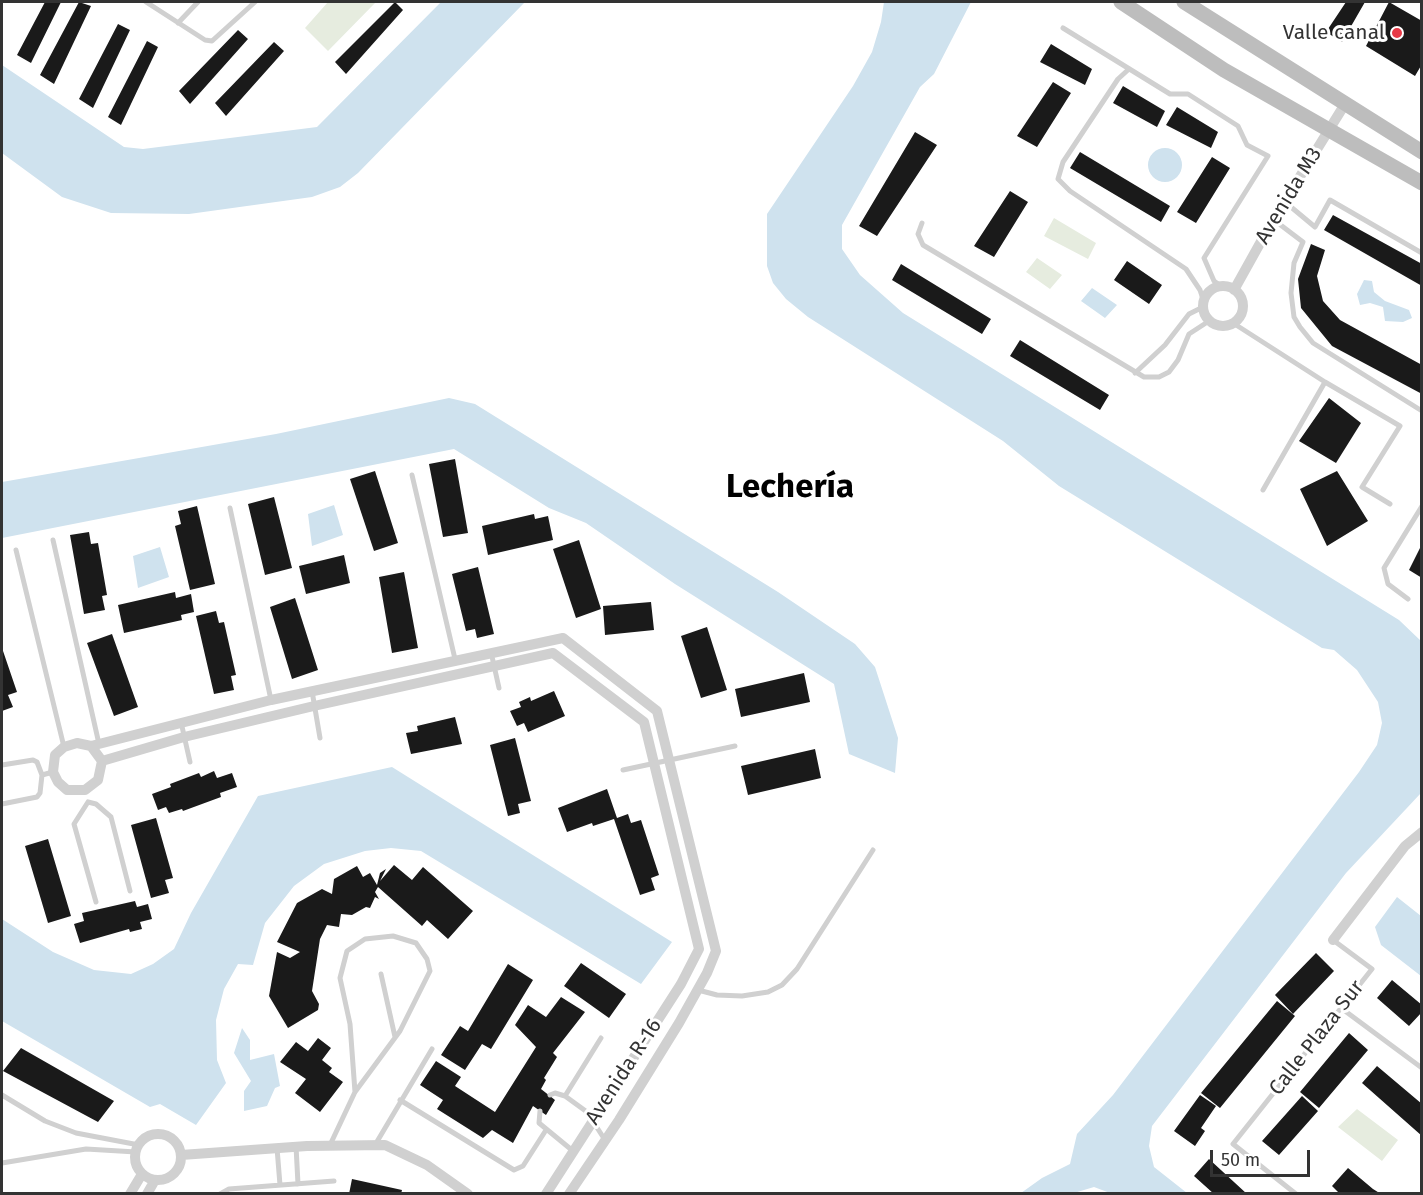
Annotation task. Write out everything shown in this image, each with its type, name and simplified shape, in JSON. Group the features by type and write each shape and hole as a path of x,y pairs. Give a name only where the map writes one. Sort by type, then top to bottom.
{"street":[{"path":"1121,2 1224,70 1422,183"},
{"path":"1184,2 1422,152"},
{"name":"Avenida M3","path":"1234,290 1273,220 1345,104"},
{"path":"1222,287 1234,290 1241,299 1242,310 1233,323 1218,326 1209,321 1204,304 1209,293 1222,287"},
{"path":"95,745 102,761 98,780 85,790 67,790 48,774 55,755 63,747 77,743 95,745 271,700 491,651 562,638 657,711 716,951 699,949 644,722 553,653 314,705 184,737 102,761"},
{"path":"364,679 367,694"},
{"path":"1333,940 1405,846 1422,832"},
{"name":"Avenida R-16","path":"546,1194 681,984 699,949"},
{"name":"Avenida R-16","path":"569,1194 605,1141 698,990 716,951"},
{"path":"164,1135 174,1140 181,1155 177,1170 171,1176 155,1180 142,1174 136,1164 137,1149 147,1137 164,1135"},
{"path":"181,1155 296,1146 386,1145 406,1153 468,1194"},
{"path":"130,1194 142,1174"},
{"path":"147,1194 155,1180"}],"lane":[{"path":"146,2 205,40 212,41 255,2"},
{"path":"178,23 198,2"},
{"path":"1063,28 1170,94 1188,94 1230,120 1238,126 1247,144 1268,156 1204,258 1214,281 1222,287"},
{"path":"1129,69 1118,79 1063,162 1059,179 1070,191 1186,268 1200,290 1204,304 1188,314 1165,345 1135,373"},
{"path":"1285,202 1315,227 1330,200 1422,253"},
{"path":"1273,220 1303,242 1294,263 1291,293 1294,317 1300,327 1313,343 1422,411"},
{"path":"922,223 918,234 923,245 1135,373 1151,378 1169,372 1178,360 1189,334 1209,321"},
{"path":"1233,323 1324,382 1400,426 1362,488 1390,504"},
{"path":"1263,490 1324,382"},
{"path":"412,475 455,659"},
{"path":"1408,599 1388,584 1384,568 1422,506"},
{"path":"230,508 271,700"},
{"path":"53,540 95,745"},
{"path":"16,550 63,747"},
{"path":"491,651 499,688"},
{"path":"312,691 320,738"},
{"path":"181,722 190,762"},
{"path":"623,770 735,746"},
{"path":"2,765 33,760 48,774 37,797 2,804"},
{"path":"85,790 88,802 74,824 96,902"},
{"path":"88,802 96,804 111,817 130,891"},
{"path":"698,990 717,995 742,996 768,992 782,985 797,969 873,850"},
{"path":"330,1145 356,1092 395,1037 430,971 416,943 393,936 365,939 347,951 340,978 350,1024 356,1092"},
{"name":"Calle Plaza Sur","path":"1296,1194 1233,1144 1372,969 1333,940"},
{"path":"381,974 395,1037"},
{"path":"1341,1008 1422,1068"},
{"path":"565,1096 600,1038"},
{"path":"375,1145 432,1049"},
{"path":"550,1095 555,1093 565,1096 593,1120 605,1141"},
{"path":"2,1095 45,1121 76,1133 137,1149"},
{"path":"400,1100 514,1170 524,1166 546,1130"},
{"path":"540,1111 539,1123 573,1151"},
{"path":"296,1146 298,1184"},
{"path":"277,1148 280,1185"},
{"path":"2,1162 86,1149 137,1149"},
{"path":"220,1194 229,1189 334,1181"}],"shaded area":[{"path":"328,2 376,2 328,51 305,28"},
{"path":"1054,218 1096,243 1088,259 1044,236"},
{"path":"1037,258 1062,275 1050,289 1026,272"},
{"path":"1357,1109 1398,1140 1382,1161 1338,1127"}],"water":[{"path":"441,2 525,2 358,173 340,187 312,197 189,214 111,213 62,197 2,153 2,65 124,147 143,149 317,127"},
{"path":"884,2 971,2 934,74 920,87 842,225 842,249 860,275 903,313 1399,620 1421,641 1421,793 1346,873 1152,1126 1149,1146 1154,1167 1187,1193 1110,1193 1094,1187 1074,1193 1021,1193 1042,1178 1070,1164 1077,1134 1113,1095 1359,772 1377,745 1382,723 1378,702 1357,670 1334,650 1322,648 1059,486 1003,441 808,317 786,299 773,283 767,266 767,214 853,86 872,52"},
{"path":"1165,148 1177,153 1182,165 1177,177 1165,182 1153,177 1148,165 1153,153"},
{"path":"1364,280 1372,281 1374,292 1385,301 1409,310 1412,318 1403,322 1385,321 1383,307 1370,303 1360,305 1357,294"},
{"path":"1092,288 1117,305 1105,318 1081,301"},
{"path":"449,398 475,404 778,592 855,644 875,667 898,738 895,773 849,754 834,684 675,584 586,523 549,508 454,449 2,538 2,482 276,434"},
{"path":"334,505 343,535 312,546 308,514"},
{"path":"160,547 169,577 138,588 133,556"},
{"path":"392,767 672,942 641,984 421,851 391,848 365,851 324,864 294,886 265,923 253,965 238,964 224,989 216,1020 217,1060 226,1083 196,1125 160,1104 150,1107 2,1021 2,919 53,952 94,970 131,974 153,964 174,949 191,913 258,796"},
{"path":"1397,897 1421,916 1421,976 1381,945 1375,927"},
{"path":"242,1028 250,1040 250,1060 274,1054 280,1086 275,1088 267,1106 244,1111 244,1091 251,1081 234,1053"}],"building":[{"path":"45,2 61,2 31,63 17,55"},
{"path":"79,2 91,6 54,84 40,75"},
{"path":"395,2 403,10 346,74 335,62"},
{"path":"1346,2 1365,2 1342,42 1326,32"},
{"name":"Valle canal","path":"1389,2 1422,21 1422,64 1415,76 1366,46"},
{"path":"118,24 130,30 93,108 79,99"},
{"path":"238,30 248,39 190,104 179,91"},
{"path":"147,41 158,47 121,125 108,117"},
{"path":"274,42 284,51 226,116 215,103"},
{"path":"1051,44 1092,69 1085,85 1040,62"},
{"path":"1053,82 1071,93 1037,147 1017,136"},
{"path":"1123,86 1165,111 1157,127 1113,103"},
{"path":"1177,107 1218,132 1211,148 1166,125"},
{"path":"915,132 937,145 877,236 859,226"},
{"path":"1080,152 1170,206 1161,222 1070,168"},
{"path":"1212,157 1230,168 1196,223 1177,212"},
{"path":"1010,191 1028,202 994,257 974,246"},
{"path":"1333,215 1422,264 1422,286 1324,230"},
{"path":"1311,244 1325,250 1317,276 1323,301 1340,320 1422,365 1422,394 1332,346 1301,308 1298,279"},
{"path":"1127,261 1162,285 1149,304 1114,280"},
{"path":"901,264 991,319 982,334 892,280"},
{"path":"1020,340 1109,395 1100,410 1010,356"},
{"path":"1329,398 1361,423 1336,463 1299,441"},
{"path":"455,459 468,533 443,537 429,464"},
{"path":"375,471 398,543 374,551 350,479"},
{"path":"1337,471 1368,521 1327,546 1300,489"},
{"path":"274,497 292,568 265,575 248,504"},
{"path":"197,506 215,584 190,590 175,526 181,524 178,511"},
{"path":"534,514 535,519 548,516 553,540 488,555 482,526"},
{"path":"89,532 91,544 98,543 107,595 102,596 105,610 84,614 70,535"},
{"path":"579,540 601,609 576,618 553,549"},
{"path":"1422,544 1422,578 1409,570"},
{"path":"344,555 350,583 306,594 299,566"},
{"path":"478,567 494,634 477,638 475,629 466,631 452,574"},
{"path":"404,572 418,648 392,653 379,577"},
{"path":"175,592 176,598 191,594 194,612 181,615 182,620 124,633 118,605"},
{"path":"295,598 318,670 292,679 270,607"},
{"path":"651,602 654,630 605,635 603,606"},
{"path":"216,611 219,623 224,622 236,675 231,676 234,690 214,694 196,616"},
{"path":"707,627 727,690 701,698 681,636"},
{"path":"112,634 138,707 114,716 87,643"},
{"path":"2,648 17,692 8,695 13,707 2,711"},
{"path":"804,673 810,702 741,717 735,689"},
{"path":"554,691 565,716 528,732 524,723 517,726 510,711 521,707 519,702 530,697 531,701"},
{"path":"455,717 462,744 411,754 406,733 418,731 417,726"},
{"path":"515,738 531,801 518,804 520,813 508,816 490,745"},
{"path":"815,749 821,778 748,795 741,766"},
{"path":"214,771 217,778 232,773 237,787 220,793 221,797 183,811 182,809 169,813 166,807 158,810 152,794 199,773 201,777"},
{"path":"607,789 617,818 628,814 631,823 641,820 659,875 651,878 655,890 640,895 614,819 593,826 592,823 567,832 558,808"},
{"path":"156,818 173,878 165,880 169,893 151,898 131,825"},
{"path":"48,839 71,916 48,923 25,846"},
{"path":"394,865 412,880 423,867 473,911 448,939 427,920 422,926 378,887 375,892 379,899 375,897 370,908 366,907 352,915 341,914 339,927 327,925 320,939 312,991 319,1004 318,1010 288,1028 269,996 277,952 290,958 300,952 277,942 297,903 322,889 332,894 334,879 357,866 363,877 370,873 377,885 380,873 386,869 380,881"},
{"path":"135,901 137,907 148,904 152,919 140,922 142,929 130,932 129,929 80,943 74,924 84,921 82,913"},
{"path":"1316,953 1334,971 1293,1014 1275,995"},
{"path":"581,963 626,994 609,1018 564,986"},
{"path":"508,964 533,980 491,1049 482,1044 465,1070 441,1055 460,1026 468,1031"},
{"path":"1392,980 1422,1005 1422,1012 1409,1026 1377,998"},
{"path":"561,997 585,1012 553,1053 557,1057 544,1078 546,1080 541,1089 555,1100 546,1115 533,1106 513,1143 492,1130 483,1138 437,1109 443,1100 420,1085 436,1061 461,1077 455,1086 495,1112 536,1047 515,1025 528,1005 546,1017"},
{"path":"1277,1001 1295,1016 1220,1108 1201,1093"},
{"path":"1349,1033 1368,1050 1319,1108 1300,1092"},
{"path":"318,1038 331,1048 322,1060 332,1068 329,1072 343,1082 320,1112 295,1093 306,1079 280,1062 296,1042 308,1051"},
{"path":"21,1048 114,1101 98,1122 3,1071"},
{"path":"1377,1066 1422,1104 1422,1136 1362,1083"},
{"path":"1200,1095 1216,1106 1201,1128 1205,1131 1195,1146 1174,1131"},
{"path":"1302,1096 1318,1111 1279,1155 1262,1141"},
{"path":"1209,1159 1247,1194 1214,1194 1194,1176"},
{"path":"1348,1168 1381,1194 1340,1194 1332,1186"},
{"path":"352,1179 402,1190 401,1194 349,1194"}],"place":[{"name":"Valle canal","path":"1397,33"}],"district":[{"name":"Lechería","path":"790,488"}]}
